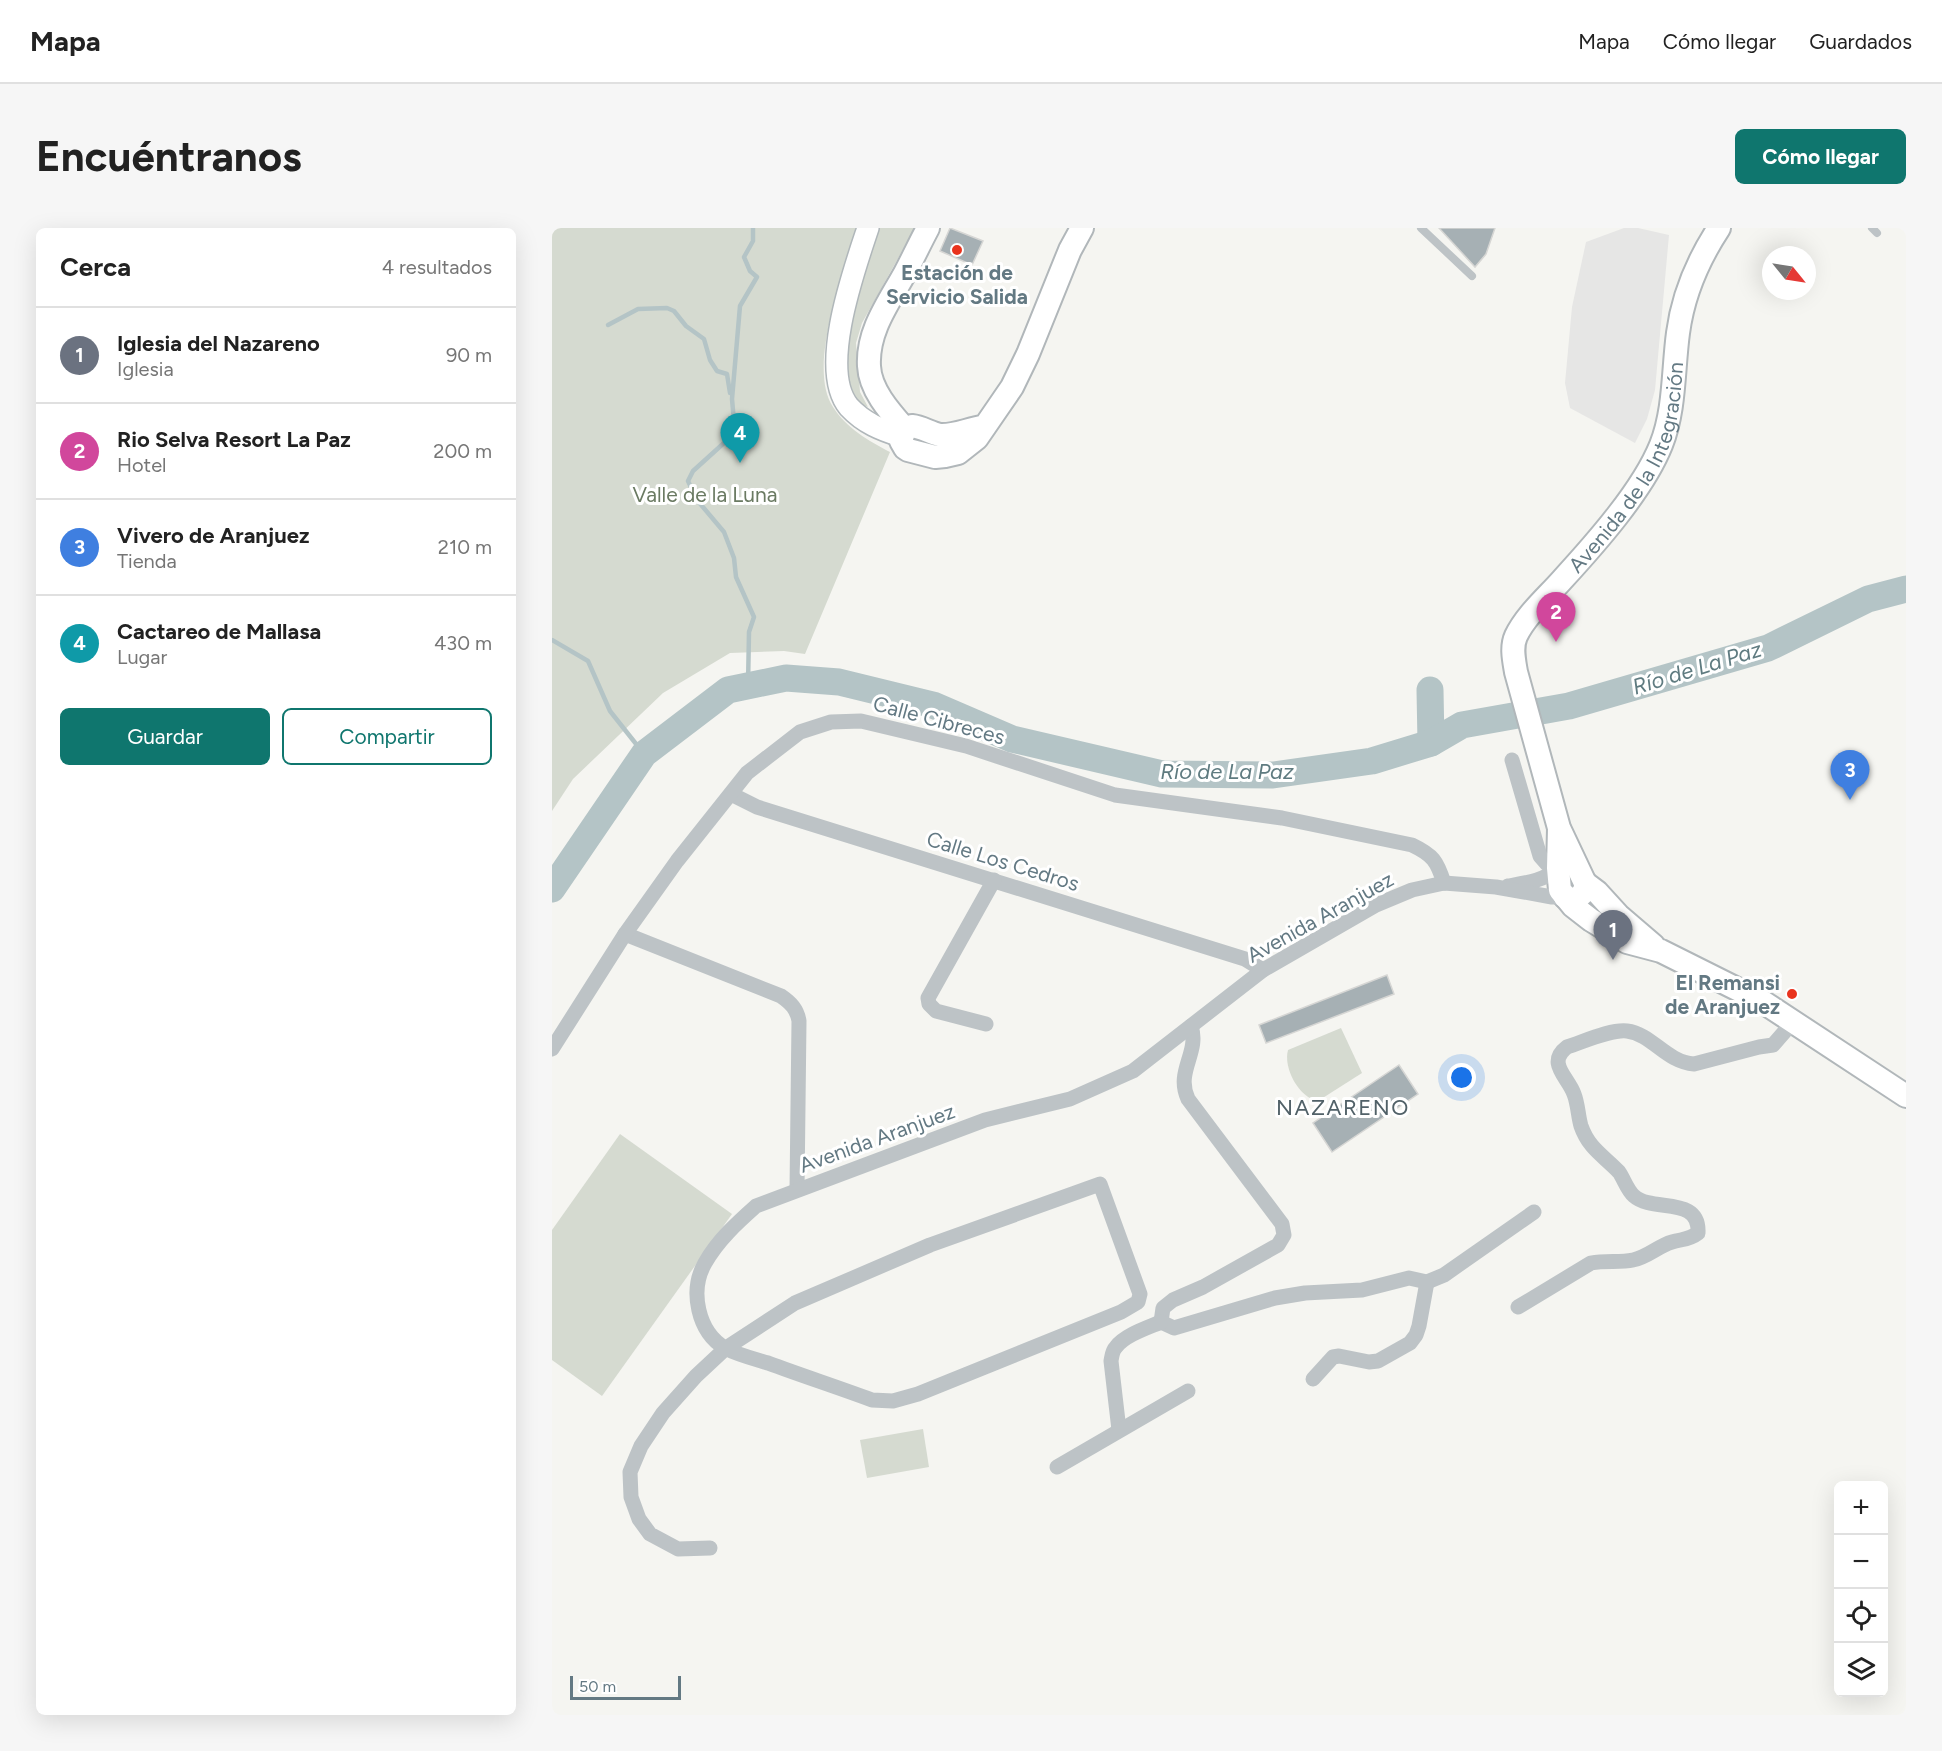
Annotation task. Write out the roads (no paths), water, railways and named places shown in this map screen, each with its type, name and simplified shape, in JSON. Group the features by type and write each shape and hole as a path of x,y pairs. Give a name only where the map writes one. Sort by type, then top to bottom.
{"main road":[{"path":"868,228 845,305 836,352 836,376 841,393 856,413 876,429 909,436 951,435 967,429 983,427 1012,387 1028,354 1065,260 1082,228"},
{"path":"909,436 872,382 869,366 871,343 881,314 928,228"},
{"name":"Avenida de la Integración","path":"1583,879 1559,828 1516,672 1513,653 1515,637 1533,612 1587,554 1619,513 1643,478 1661,445 1670,413 1683,304 1691,280 1719,228"},
{"name":"Avenida de la Integración","path":"1559,828 1561,884"},
{"path":"1561,884 1573,899 1581,896 1585,888 1583,879"},
{"path":"1583,879 1618,915 1661,951"},
{"path":"1561,884 1573,906 1591,920 1627,942 1661,951 1762,1002 1906,1096"}],"street":[{"name":"Calle Cibreces","path":"552,1049 625,934 677,861 747,772 800,732 831,722 861,721 966,746 1115,795 1282,818 1412,845 1428,853 1438,865 1444,883"},
{"path":"1512,760 1540,856 1561,884"},
{"name":"Calle Los Cedros","path":"731,794 757,807 1245,959 1263,970"},
{"path":"1496,888 1539,880 1552,874 1561,884"},
{"path":"986,1024 936,1011 929,1004 928,998 994,880"},
{"name":"Avenida Aranjuez","path":"726,1348 795,1303 930,1245 1100,1184 1140,1294 1138,1302 1121,1312 918,1394 893,1401 872,1400 726,1348 713,1338 700,1319 698,1286 704,1265 729,1230 756,1206 986,1120 1079,1096 1134,1071 1263,970 1376,905 1412,890 1444,883 1552,897 1561,884"},
{"path":"625,934 781,996 797,1012 799,1021 797,1190"},
{"path":"1518,1307 1592,1263 1644,1257 1671,1242 1691,1239 1698,1233 1698,1223 1693,1214 1682,1208 1643,1201 1632,1195 1618,1172 1600,1157 1587,1139 1581,1125 1575,1095 1559,1068 1557,1059 1561,1052 1567,1047 1615,1032 1626,1031 1644,1038 1674,1059 1694,1064 1773,1045 1793,1022"},
{"path":"1161,1322 1163,1308 1173,1300 1203,1287 1278,1245 1284,1235 1282,1224 1188,1099 1183,1089 1183,1076 1193,1043 1191,1026"},
{"path":"1161,1322 1174,1328 1275,1298 1305,1293 1362,1290 1409,1278 1427,1282 1444,1275 1534,1212"},
{"path":"1313,1379 1334,1357 1369,1362 1378,1360 1410,1343 1419,1326 1427,1282"},
{"path":"1119,1430 1113,1380 1113,1352 1116,1345 1161,1322"},
{"path":"710,1548 678,1550 650,1534 639,1519 631,1497 630,1472 641,1446 663,1413 696,1376 726,1348"},
{"path":"1057,1467 1188,1391"}],"lane":[{"path":"1421,228 1472,276"}],"waterway":[{"path":"748,686 749,632 754,617 736,577 734,558 724,532 697,500 688,481 693,471 735,433 732,399 740,306 757,277 750,271 744,257 753,241 753,228"},
{"path":"608,325 638,309 667,308 674,311 686,326 704,339 710,360 717,371 727,374 730,393"},
{"name":"Río de La Paz","path":"552,889 644,754 728,690 786,678 839,682 933,705 1012,739 1162,774 1273,775 1372,761 1431,743 1462,725 1569,706 1768,648 1868,599 1906,589"},
{"path":"552,640 588,661 610,711 644,754"},
{"path":"1430,690 1431,743"}],"place":[{"name":"Estación de Servicio Salida","path":"957,250"},
{"name":"Cactareo de Mallasa","path":"740,463"},
{"name":"Rio Selva Resort La Paz","path":"1556,642"},
{"name":"Vivero de Aranjuez","path":"1850,800"},
{"name":"Iglesia del Nazareno","path":"1613,960"},
{"name":"El Remansi de Aranjuez","path":"1792,994"}],"district":[{"name":"NAZARENO","path":"1343,1107"}],"park label":[{"name":"Valle de la Luna","path":"705,494"}]}
